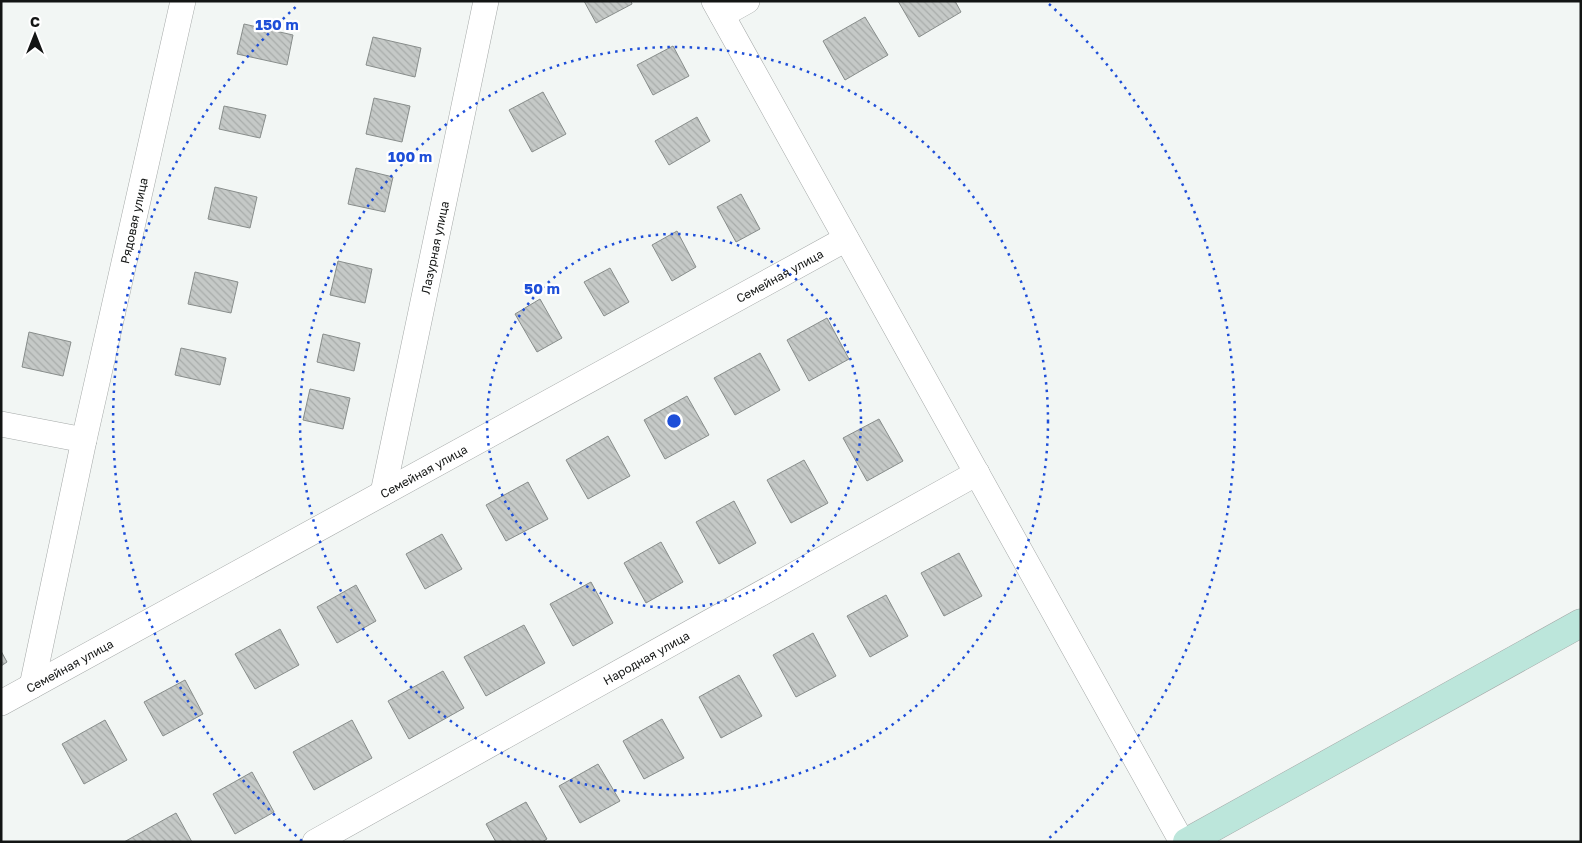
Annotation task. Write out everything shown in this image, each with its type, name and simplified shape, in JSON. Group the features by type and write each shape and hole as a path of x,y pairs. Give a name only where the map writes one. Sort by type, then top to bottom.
{"main road":[{"path":"1187,842 1581,623"}],"street":[{"name":"Рядовая улица","path":"32,686 84,440 183,1"},
{"name":"Лазурная улица","path":"384,493 486,1"},
{"path":"747,1 718,8 1182,842"},
{"name":"Семейная улица","path":"1,703 846,239"},
{"path":"1,424 84,440"},
{"name":"Народная улица","path":"315,842 977,473"}],"building":[{"path":"584,1 631,1 632,4 596,23"},
{"path":"898,1 955,1 961,12 919,37"},
{"path":"865,17 888,55 845,80 823,41"},
{"path":"244,24 293,35 287,65 237,54"},
{"path":"373,37 421,48 415,77 366,65"},
{"path":"673,46 689,76 653,95 637,65"},
{"path":"543,92 566,134 532,152 509,110"},
{"path":"374,98 410,106 402,142 366,134"},
{"path":"224,106 266,115 260,138 219,129"},
{"path":"697,117 710,141 669,165 655,141"},
{"path":"356,168 393,177 385,212 348,204"},
{"path":"215,187 257,197 250,228 208,219"},
{"path":"741,194 760,229 736,242 717,207"},
{"path":"677,231 696,267 672,281 652,245"},
{"path":"338,261 372,269 365,303 330,295"},
{"path":"610,268 629,302 604,316 584,282"},
{"path":"195,272 238,282 231,313 188,304"},
{"path":"540,299 562,338 537,352 515,314"},
{"path":"827,318 849,359 809,381 787,340"},
{"path":"29,332 71,342 63,376 22,367"},
{"path":"323,334 360,343 354,371 317,362"},
{"path":"181,348 226,358 220,385 175,375"},
{"path":"760,353 780,390 735,415 714,378"},
{"path":"310,389 350,398 343,429 303,420"},
{"path":"687,396 709,435 665,459 644,420"},
{"path":"879,419 903,461 867,481 843,438"},
{"path":"608,436 630,476 588,499 566,460"},
{"path":"804,460 828,503 791,523 767,480"},
{"path":"528,482 548,519 506,541 486,505"},
{"path":"734,501 756,543 719,564 696,522"},
{"path":"442,534 462,569 425,589 406,554"},
{"path":"661,542 683,582 646,603 624,563"},
{"path":"959,553 982,596 944,616 921,573"},
{"path":"591,582 613,623 573,646 550,604"},
{"path":"356,585 376,621 337,643 317,607"},
{"path":"886,595 908,636 870,657 847,616"},
{"path":"524,625 545,663 486,696 464,657"},
{"path":"280,629 299,665 255,689 235,654"},
{"path":"813,633 836,676 796,697 773,655"},
{"path":"1,651 7,662 1,666"},
{"path":"443,671 464,708 409,739 388,701"},
{"path":"739,675 762,716 721,738 699,697"},
{"path":"185,680 203,714 163,736 144,702"},
{"path":"662,719 684,758 644,779 623,741"},
{"path":"105,720 127,760 84,784 62,744"},
{"path":"352,720 372,758 314,790 293,752"},
{"path":"598,764 620,801 580,823 559,786"},
{"path":"252,772 274,812 235,834 213,794"},
{"path":"526,802 547,839 542,842 496,842 486,824"},
{"path":"176,813 192,842 124,842"}]}
